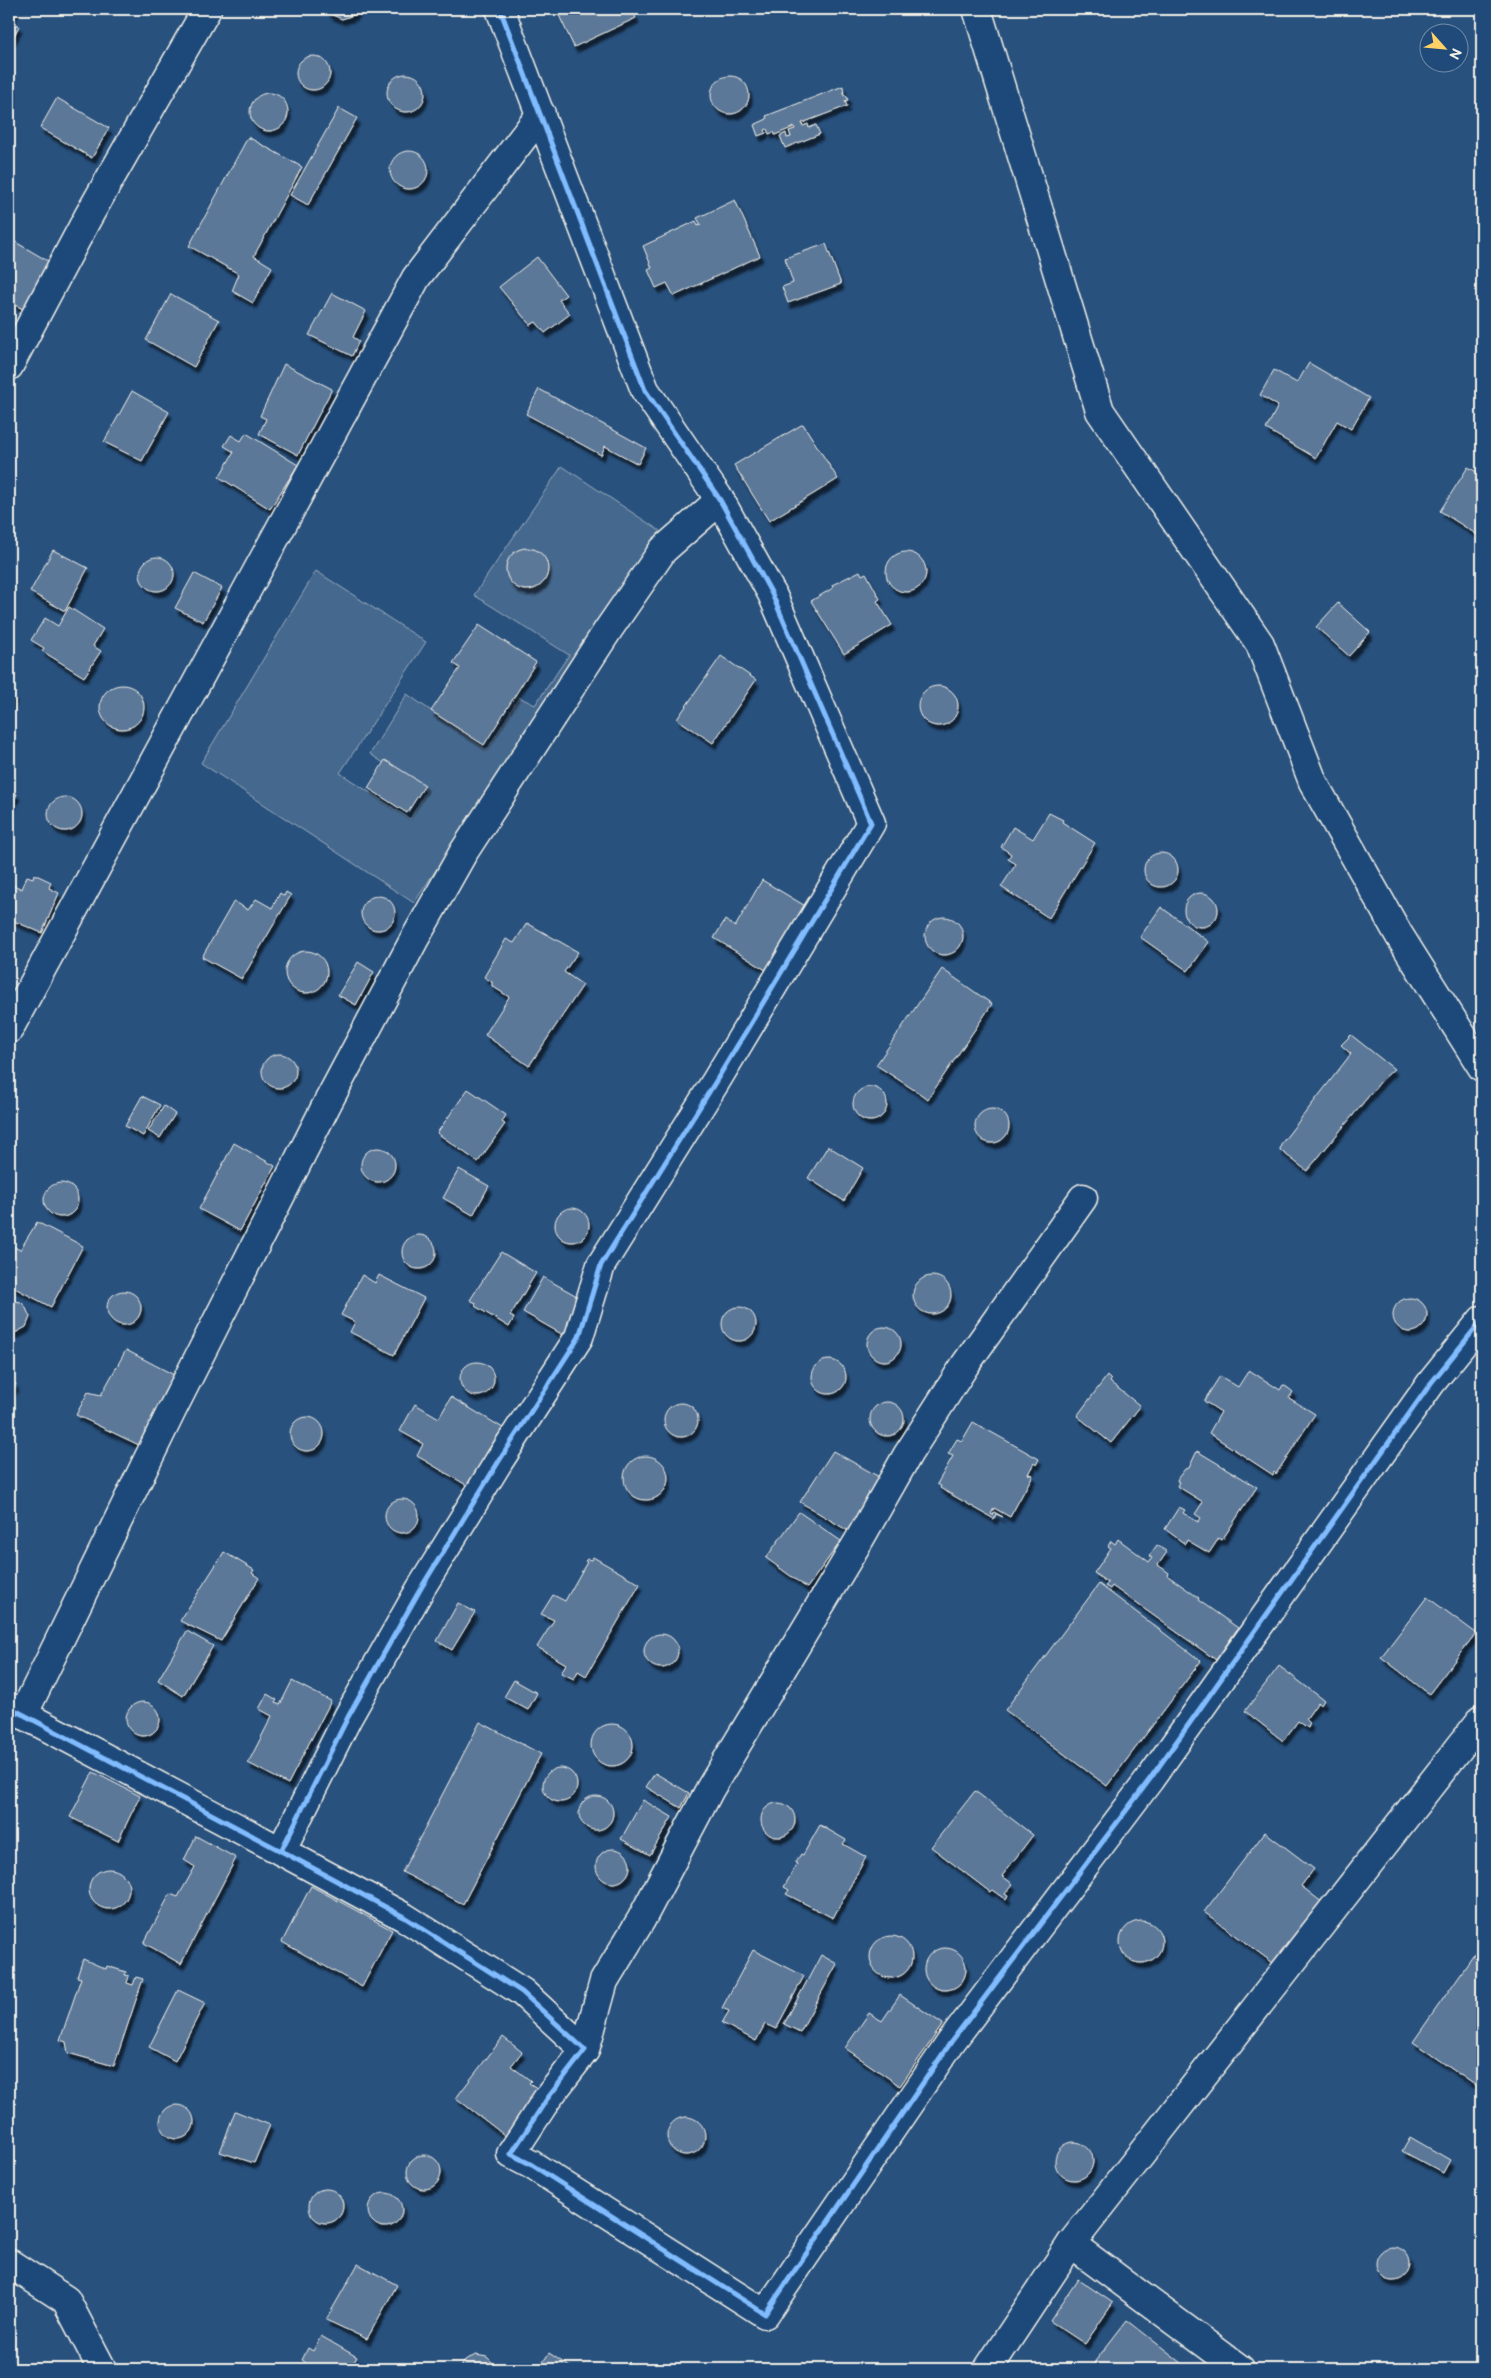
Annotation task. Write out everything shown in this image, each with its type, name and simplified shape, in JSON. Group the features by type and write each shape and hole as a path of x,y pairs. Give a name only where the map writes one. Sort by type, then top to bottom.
{"street":[{"path":"9,366 88,218 207,9"},
{"path":"281,1851 348,1717 421,1588 499,1461 579,1337 602,1266 871,823 772,594 720,500 645,390 500,9"},
{"path":"977,9 1100,411 1260,644 1313,782 1400,935 1482,1067"},
{"path":"9,1029 416,278 541,114"},
{"path":"585,2050 522,1992 404,1917 16,1711 173,1408 328,1102 458,861 608,630 663,550 720,500"},
{"path":"1083,1198 965,1365 908,1454 858,1542 710,1789 641,1920 604,1981 585,2050 547,2098 511,2154 532,2165 765,2314 951,2042 1150,1779 1431,1383 1482,1320"},
{"path":"988,2369 1071,2244 1482,1719"},
{"path":"1071,2244 1240,2369"},
{"path":"9,2263 66,2300 102,2369"}],"shaded area":[{"path":"562,466 660,531 414,903 201,763 316,571 426,642 340,773 410,819 426,791 370,754 407,694 487,750 519,697 535,705 569,655 474,595"}],"building":[{"path":"9,9 16,9 10,21 19,26 11,42 9,41"},
{"path":"326,9 359,9 354,15 342,19 330,14"},
{"path":"556,9 632,9 636,18 574,47"},
{"path":"313,56 320,57 325,61 329,66 329,80 325,85 320,89 313,90 306,89 301,85 297,80 296,73 297,66 301,61 306,57"},
{"path":"406,74 419,80 425,93 419,106 406,112 393,106 387,93 393,80"},
{"path":"730,76 743,82 749,95 743,108 730,114 717,108 711,95 717,82"},
{"path":"843,86 844,96 846,95 848,100 845,101 847,106 802,123 803,126 808,124 809,128 816,125 820,134 785,148 780,136 786,133 787,138 791,137 789,131 795,129 794,127 775,135 774,132 769,134 767,129 765,130 766,133 758,136 754,125 767,119 766,116"},
{"path":"269,93 282,99 288,112 282,125 269,131 256,125 250,112 256,99"},
{"path":"57,98 109,128 92,158 40,128"},
{"path":"339,108 357,118 308,205 290,195"},
{"path":"248,137 302,167 254,256 272,267 253,303 232,291 239,274 189,246"},
{"path":"409,151 422,157 428,170 422,183 409,189 396,183 390,170 396,157"},
{"path":"735,200 760,256 674,296 667,283 656,288 648,270 652,268 643,246 696,221 698,226 701,225 697,218"},
{"path":"12,240 53,264 27,311 9,302 9,246"},
{"path":"826,244 841,284 788,303 782,287 793,283 785,258"},
{"path":"537,257 566,295 559,300 570,314 545,333 536,322 530,325 499,287"},
{"path":"332,293 366,311 353,337 359,341 352,356 309,335"},
{"path":"171,294 219,320 194,367 146,340"},
{"path":"1309,363 1369,398 1351,429 1337,421 1316,458 1266,429 1278,406 1260,395 1274,370 1297,383"},
{"path":"284,364 332,389 298,455 259,434 266,419 260,416"},
{"path":"539,389 646,448 638,464 605,446 601,455 526,414"},
{"path":"132,391 169,412 142,461 104,442"},
{"path":"803,424 838,479 769,521 734,465"},
{"path":"246,433 298,465 270,509 219,477 234,452 224,446 231,435 241,441"},
{"path":"1468,467 1482,475 1482,530 1479,536 1440,511"},
{"path":"527,548 542,554 548,569 542,584 527,590 512,584 506,569 512,554"},
{"path":"53,550 88,568 65,611 30,592"},
{"path":"910,552 917,555 923,561 926,572 925,580 917,589 910,592 902,592 895,589 887,580 886,568 889,561 898,553"},
{"path":"157,557 169,562 174,574 169,586 157,591 145,586 140,574 145,562"},
{"path":"860,571 862,575 866,573 880,599 877,601 892,625 844,654 811,601 833,588 832,585"},
{"path":"194,573 222,588 203,622 175,608"},
{"path":"1338,603 1370,632 1349,656 1316,627"},
{"path":"69,607 103,629 93,646 101,651 84,677 42,651 44,648 31,640 45,618 58,626"},
{"path":"479,625 536,662 484,745 431,711 460,668 453,663"},
{"path":"721,656 756,680 713,743 677,719"},
{"path":"118,685 126,685 138,691 144,707 138,723 126,729 118,729 106,723 100,711 100,703 106,691"},
{"path":"938,686 952,692 958,706 952,720 938,726 924,720 918,706 924,692"},
{"path":"9,693 14,696 9,707"},
{"path":"385,760 425,785 407,813 368,788"},
{"path":"9,790 17,794 9,810"},
{"path":"65,797 77,802 82,814 77,826 65,831 53,826 48,814 53,802"},
{"path":"1049,813 1063,820 1062,822 1095,843 1049,918 1001,887 1016,864 1008,859 1011,854 1001,847 1013,827 1033,839"},
{"path":"1161,853 1168,854 1173,858 1177,863 1177,877 1173,882 1168,886 1161,887 1154,886 1149,882 1145,877 1144,870 1145,863 1149,858 1154,854"},
{"path":"34,874 51,882 49,888 59,893 42,933 9,919 12,902 9,901 9,883 22,889 27,876 33,878"},
{"path":"762,880 812,910 769,972 714,938 725,920 735,927"},
{"path":"286,892 291,895 242,979 202,957 234,901 248,910 256,899 272,908 280,893 284,896"},
{"path":"1201,893 1208,894 1213,898 1217,903 1217,917 1213,922 1208,926 1201,927 1194,926 1189,922 1185,917 1184,910 1185,903 1189,898 1194,894"},
{"path":"378,896 385,897 390,901 394,906 394,920 390,925 385,929 378,930 371,929 366,925 362,920 361,913 362,906 366,901 371,897"},
{"path":"1161,907 1209,942 1188,971 1140,937"},
{"path":"944,917 957,923 963,936 957,949 944,955 931,949 925,936 931,923"},
{"path":"527,923 578,952 564,972 583,985 529,1066 485,1035 509,997 492,986 492,982 484,977 506,939 514,943"},
{"path":"310,951 318,954 324,960 327,972 324,984 318,990 302,993 294,990 288,984 285,968 288,960 294,954"},
{"path":"358,962 374,972 356,1005 338,995"},
{"path":"942,969 992,1004 928,1099 876,1065"},
{"path":"1351,1035 1394,1069 1382,1080 1307,1171 1280,1150 1281,1144 1351,1054 1341,1045"},
{"path":"279,1054 286,1055 291,1059 295,1064 295,1078 291,1083 286,1087 279,1088 272,1087 267,1083 263,1078 262,1071 263,1064 267,1059 272,1055"},
{"path":"870,1087 877,1088 882,1092 886,1097 886,1111 882,1116 877,1120 870,1121 863,1120 858,1116 854,1111 853,1104 854,1097 858,1092 863,1088"},
{"path":"468,1089 506,1115 502,1122 505,1124 478,1162 437,1133"},
{"path":"142,1096 160,1105 143,1136 125,1126"},
{"path":"164,1106 175,1114 160,1138 148,1131"},
{"path":"992,1109 999,1110 1004,1114 1008,1119 1008,1133 1004,1138 999,1142 992,1143 985,1142 980,1138 976,1133 975,1126 976,1119 980,1114 985,1110"},
{"path":"234,1143 275,1166 240,1231 199,1209"},
{"path":"828,1146 863,1168 844,1201 808,1178"},
{"path":"378,1148 390,1153 395,1165 390,1177 378,1182 366,1177 361,1165 366,1153"},
{"path":"459,1169 489,1186 473,1215 443,1198"},
{"path":"61,1183 68,1184 73,1188 77,1193 77,1207 73,1212 68,1216 61,1217 54,1216 49,1212 45,1207 44,1200 45,1193 49,1188 54,1184"},
{"path":"572,1208 579,1209 584,1213 588,1218 588,1232 584,1237 579,1241 572,1242 565,1241 560,1237 556,1232 555,1225 556,1218 560,1213 565,1209"},
{"path":"37,1222 83,1246 51,1307 9,1285 9,1244 20,1250"},
{"path":"419,1235 426,1236 431,1240 435,1245 435,1259 431,1264 426,1268 419,1269 412,1268 407,1264 403,1259 402,1252 403,1245 407,1240 412,1236"},
{"path":"501,1252 536,1273 510,1316 514,1318 509,1327 475,1306 476,1303 470,1300"},
{"path":"362,1275 375,1283 379,1275 424,1298 394,1355 350,1332 355,1322 341,1315"},
{"path":"932,1276 945,1282 951,1295 945,1308 932,1314 919,1308 913,1295 919,1282"},
{"path":"543,1277 584,1300 565,1336 523,1312"},
{"path":"124,1291 131,1292 136,1296 140,1301 140,1315 136,1320 131,1324 124,1325 117,1324 112,1320 108,1315 107,1308 108,1301 112,1296 117,1292"},
{"path":"1410,1298 1417,1299 1422,1303 1426,1308 1426,1322 1422,1327 1417,1331 1410,1332 1403,1331 1398,1327 1394,1322 1393,1315 1394,1308 1398,1303 1403,1299"},
{"path":"9,1300 21,1302 30,1317 26,1327 13,1334 9,1334"},
{"path":"739,1307 746,1308 751,1312 755,1317 755,1331 751,1336 746,1340 739,1341 732,1340 727,1336 723,1331 722,1324 723,1317 727,1312 732,1308"},
{"path":"884,1327 891,1328 896,1332 900,1337 900,1351 896,1356 891,1360 884,1361 877,1360 872,1356 868,1351 867,1344 868,1337 872,1332 877,1328"},
{"path":"126,1350 176,1376 141,1446 76,1415 88,1392 101,1395"},
{"path":"829,1360 836,1361 841,1365 845,1370 845,1384 841,1389 836,1393 829,1394 822,1393 817,1389 813,1384 812,1377 813,1370 817,1365 822,1361"},
{"path":"477,1362 484,1363 489,1367 493,1372 493,1386 489,1391 484,1395 477,1396 470,1395 465,1391 461,1386 460,1379 461,1372 465,1367 470,1363"},
{"path":"1249,1370 1280,1390 1283,1385 1288,1388 1293,1392 1289,1398 1315,1414 1276,1474 1274,1472 1273,1475 1209,1433 1221,1412 1204,1401 1220,1376 1238,1387"},
{"path":"1107,1376 1111,1380 1110,1382 1139,1405 1139,1408 1111,1443 1077,1416"},
{"path":"9,1382 16,1384 9,1396"},
{"path":"451,1397 503,1428 468,1486 417,1456 423,1444 400,1431 415,1404 439,1418"},
{"path":"887,1402 894,1403 899,1407 903,1412 903,1426 899,1431 894,1435 887,1436 880,1435 875,1431 871,1426 870,1419 871,1412 875,1407 880,1403"},
{"path":"681,1403 688,1404 693,1408 697,1413 697,1427 693,1432 688,1436 681,1437 674,1436 669,1432 665,1427 664,1420 665,1413 669,1408 674,1404"},
{"path":"307,1417 314,1418 319,1422 323,1427 323,1441 319,1446 314,1450 307,1451 300,1450 295,1446 291,1441 290,1434 291,1427 295,1422 300,1418"},
{"path":"973,1422 1039,1459 1036,1465 1034,1463 1028,1474 1033,1475 1010,1517 994,1508 991,1514 993,1515 994,1512 1003,1517 996,1514 994,1519 940,1488 941,1486 937,1484 953,1456 948,1454 957,1439 962,1441"},
{"path":"833,1451 881,1478 850,1532 800,1502"},
{"path":"1197,1451 1257,1487 1222,1540 1219,1538 1209,1553 1187,1540 1185,1544 1165,1529 1179,1507 1185,1510 1183,1513 1198,1522 1201,1518 1195,1514 1203,1502 1177,1486 1178,1478 1185,1469 1189,1468"},
{"path":"646,1456 658,1460 664,1466 668,1478 664,1490 658,1496 646,1500 634,1496 628,1490 624,1478 628,1466 634,1460"},
{"path":"402,1499 414,1504 419,1516 414,1528 402,1533 390,1528 385,1516 390,1504"},
{"path":"799,1512 841,1541 807,1588 766,1558"},
{"path":"1118,1539 1149,1562 1152,1558 1149,1556 1157,1545 1167,1552 1158,1565 1169,1573 1168,1576 1238,1628 1216,1660 1112,1586 1110,1589 1105,1586 1108,1583 1094,1573 1111,1548 1108,1546 1111,1541 1115,1544"},
{"path":"224,1552 254,1570 252,1573 259,1578 221,1641 180,1621"},
{"path":"593,1557 640,1584 586,1676 578,1671 574,1679 561,1673 566,1664 537,1647 554,1620 541,1614 553,1595 565,1601 587,1562 585,1561 587,1559 591,1560"},
{"path":"1099,1584 1201,1661 1107,1786 1005,1710"},
{"path":"1427,1597 1476,1633 1429,1694 1381,1657"},
{"path":"458,1603 475,1612 452,1650 437,1641"},
{"path":"187,1631 213,1646 183,1696 158,1680"},
{"path":"661,1634 668,1635 673,1639 677,1644 677,1658 673,1663 668,1667 661,1668 654,1667 649,1663 645,1658 644,1651 645,1644 649,1639 654,1635"},
{"path":"1279,1666 1324,1700 1321,1705 1318,1702 1306,1719 1310,1723 1308,1728 1298,1721 1283,1741 1245,1711"},
{"path":"514,1680 537,1693 528,1710 504,1697"},
{"path":"292,1681 331,1701 288,1784 248,1763 272,1716 259,1709 267,1694 277,1700 275,1703 280,1705"},
{"path":"143,1702 150,1703 155,1707 159,1712 159,1726 155,1731 150,1735 143,1736 136,1735 131,1731 127,1726 126,1719 127,1712 131,1707 136,1703"},
{"path":"480,1722 541,1754 463,1904 402,1872"},
{"path":"608,1724 616,1724 627,1730 633,1745 627,1760 616,1766 608,1766 597,1760 591,1749 591,1741 597,1730"},
{"path":"560,1768 567,1769 572,1773 576,1778 576,1792 572,1797 567,1801 560,1802 553,1801 548,1797 544,1792 543,1785 544,1778 548,1773 553,1769"},
{"path":"93,1772 140,1796 118,1841 70,1817"},
{"path":"655,1773 689,1793 681,1808 646,1787"},
{"path":"975,1791 1033,1835 1002,1876 1013,1884 1005,1894 1008,1896 1006,1900 992,1890 990,1892 931,1847"},
{"path":"596,1796 603,1797 608,1801 612,1806 612,1820 608,1825 603,1829 596,1830 589,1829 584,1825 580,1820 579,1813 580,1806 584,1801 589,1797"},
{"path":"643,1800 672,1817 650,1855 621,1839"},
{"path":"778,1803 785,1804 790,1808 794,1813 794,1827 790,1832 785,1836 778,1837 771,1836 766,1832 762,1827 761,1820 762,1813 766,1808 771,1804"},
{"path":"820,1825 846,1840 843,1844 866,1857 833,1918 786,1894 789,1890 784,1887 797,1864 795,1863 801,1854 803,1855"},
{"path":"1265,1832 1314,1869 1301,1886 1323,1903 1277,1966 1204,1912"},
{"path":"196,1836 236,1858 181,1964 144,1943 170,1894 178,1897 195,1867 184,1860"},
{"path":"613,1849 620,1850 625,1854 629,1859 629,1873 625,1878 620,1882 613,1883 606,1882 601,1878 597,1873 596,1866 597,1859 601,1854 606,1850"},
{"path":"105,1869 113,1869 120,1872 126,1878 129,1889 126,1900 120,1906 113,1909 105,1909 98,1906 92,1900 89,1893 89,1885 92,1878 98,1872"},
{"path":"311,1886 392,1930 362,1987 282,1942"},
{"path":"1141,1921 1156,1927 1162,1942 1156,1957 1141,1963 1126,1957 1120,1942 1126,1927"},
{"path":"891,1936 906,1942 912,1957 906,1972 891,1978 876,1972 870,1957 876,1942"},
{"path":"1482,1943 1482,2090 1413,2042"},
{"path":"945,1948 960,1954 966,1969 960,1984 945,1990 930,1984 924,1969 930,1954"},
{"path":"753,1950 804,1976 776,2029 765,2024 756,2041 722,2023 729,2011 722,2008"},
{"path":"821,1955 837,1964 800,2032 784,2024"},
{"path":"83,1959 106,1969 107,1966 126,1972 125,1975 129,1976 127,1983 133,1985 136,1977 143,1979 114,2066 68,2053 66,2042 60,2040 81,1978 77,1977"},
{"path":"178,1990 205,2003 175,2061 149,2047"},
{"path":"900,1995 943,2024 900,2086 845,2048 869,2013 882,2021"},
{"path":"503,2037 522,2052 511,2066 531,2081 529,2083 540,2090 508,2138 456,2098"},
{"path":"177,2105 184,2106 189,2110 193,2115 193,2129 189,2134 184,2138 177,2139 170,2138 165,2134 161,2129 160,2122 161,2115 165,2110 170,2106"},
{"path":"235,2111 270,2125 254,2163 220,2152"},
{"path":"686,2117 693,2118 699,2123 704,2129 704,2143 699,2149 693,2154 686,2155 679,2154 673,2149 668,2143 667,2136 668,2129 673,2123 679,2118"},
{"path":"1410,2137 1450,2160 1443,2173 1402,2151"},
{"path":"1074,2142 1087,2148 1093,2161 1087,2174 1074,2180 1061,2174 1055,2161 1061,2148"},
{"path":"424,2155 431,2156 436,2160 440,2165 440,2179 436,2184 431,2188 424,2189 417,2188 412,2184 408,2179 407,2172 408,2165 412,2160 417,2156"},
{"path":"326,2189 333,2190 338,2194 342,2199 342,2213 338,2218 333,2222 326,2223 319,2222 314,2218 310,2213 309,2206 310,2199 314,2194 319,2190"},
{"path":"385,2193 392,2194 397,2198 401,2203 401,2217 397,2222 392,2226 385,2227 378,2226 373,2222 369,2217 368,2210 369,2203 373,2198 378,2194"},
{"path":"1393,2247 1400,2248 1405,2252 1409,2257 1409,2271 1405,2276 1400,2280 1393,2281 1386,2280 1381,2276 1377,2271 1376,2264 1377,2257 1381,2252 1386,2248"},
{"path":"358,2264 397,2285 367,2339 326,2320"},
{"path":"1078,2279 1113,2303 1085,2344 1050,2321"},
{"path":"1127,2320 1182,2363 1177,2369 1100,2369 1093,2364"},
{"path":"321,2336 357,2357 350,2369 303,2369 306,2363 302,2360 308,2348 313,2351"},
{"path":"549,2353 573,2369 539,2368"},
{"path":"476,2355 487,2357 495,2365 496,2369 460,2369 465,2360"}],"cycle path":[{"path":"9,1707 281,1851 348,1717 421,1588 499,1461 579,1337 601,1265 716,1081 871,823 772,594 720,500 645,390 500,9"},
{"path":"281,1851 404,1917 522,1992 585,2050 547,2099 511,2154 532,2165 765,2314 951,2042 1150,1779 1431,1383 1482,1320"}]}
